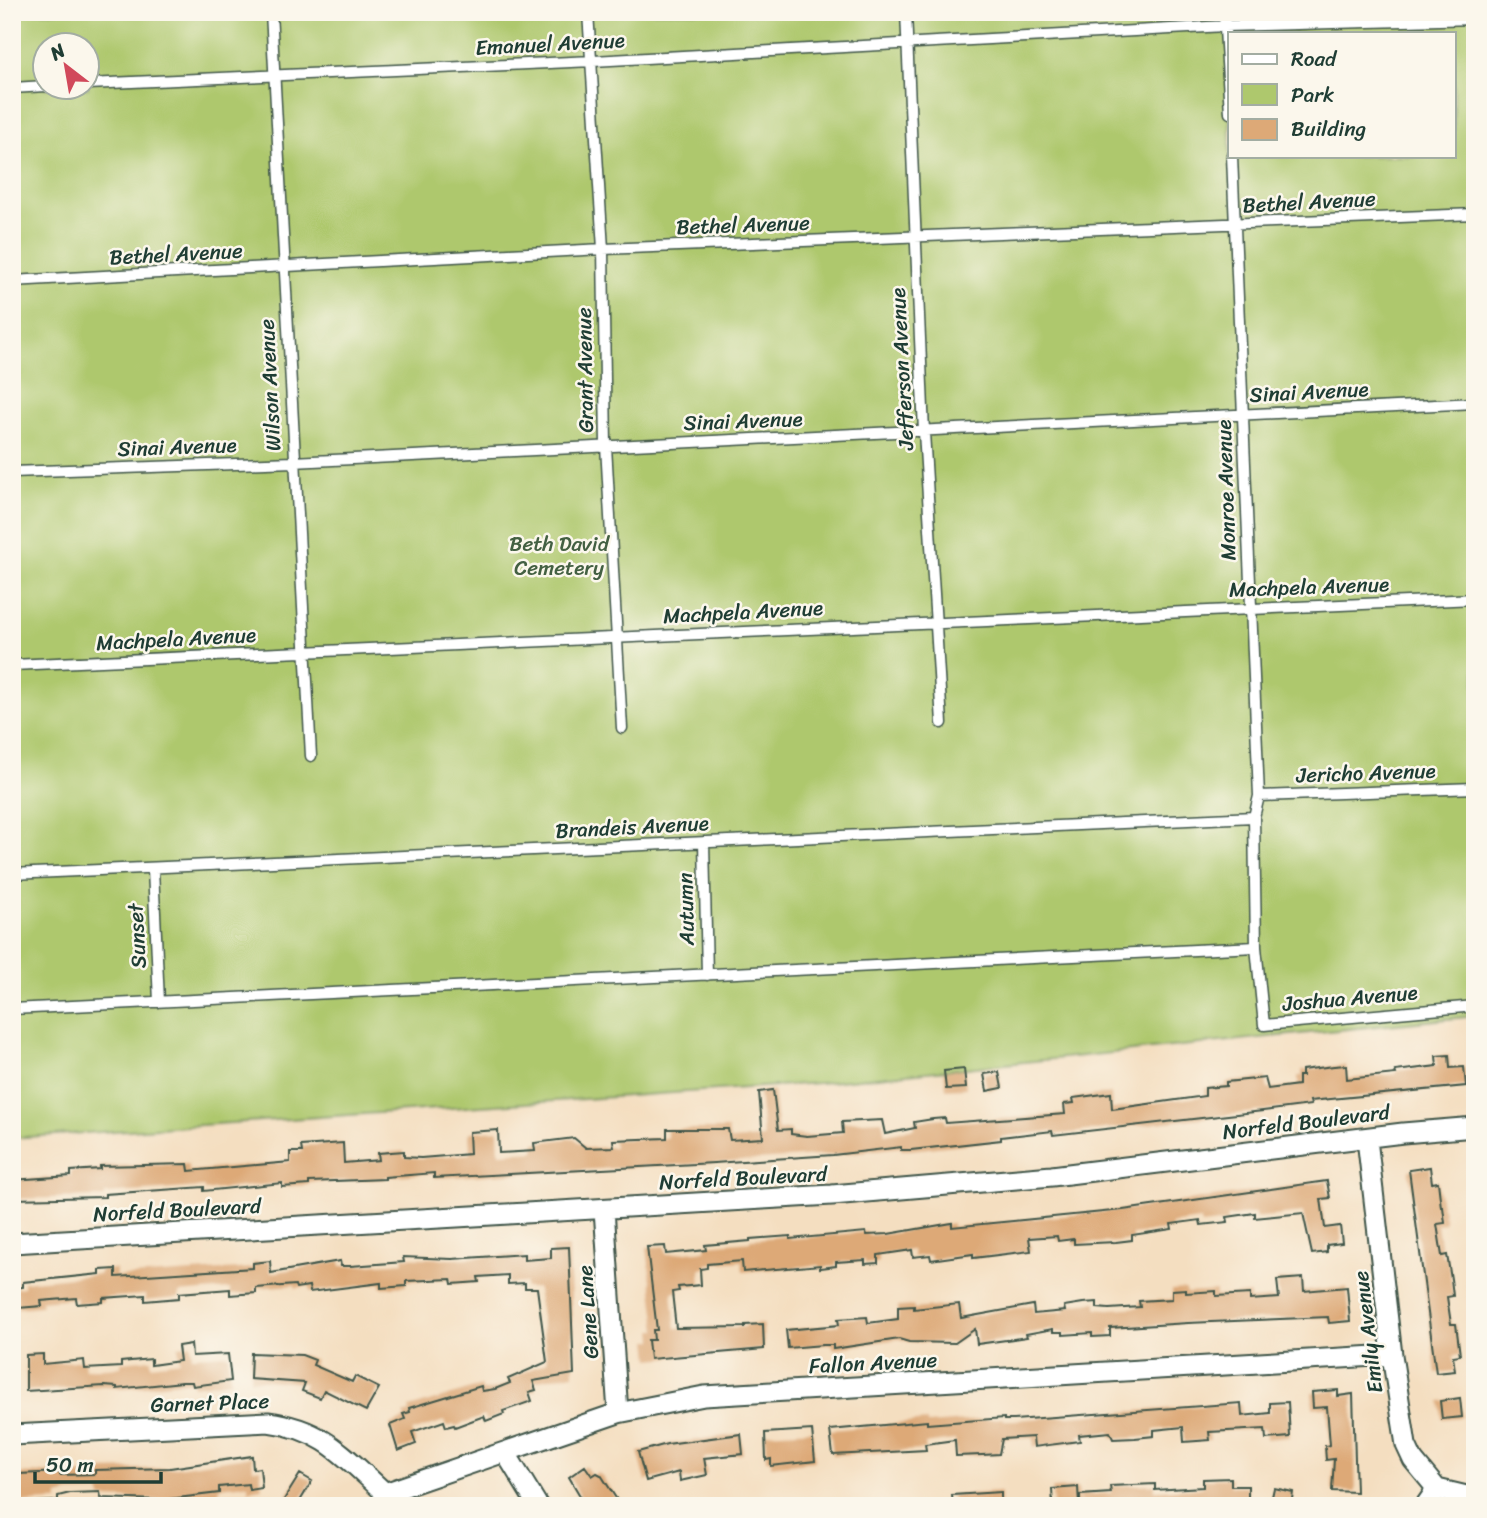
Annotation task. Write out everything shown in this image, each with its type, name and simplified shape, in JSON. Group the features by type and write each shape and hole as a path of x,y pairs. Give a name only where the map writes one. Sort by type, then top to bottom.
{"street":[{"name":"Norfeld Boulevard","path":"12,1243 832,1195 1052,1177 1475,1127"},
{"name":"Emily Avenue","path":"1367,1139 1392,1355 1406,1445 1413,1460 1437,1489"},
{"name":"Gene Lane","path":"604,1209 618,1413"},
{"name":"Fallon Avenue","path":"384,1499 505,1452 618,1413 704,1396 1392,1355"},
{"name":"Garnet Place","path":"12,1435 268,1422 293,1425 327,1440 384,1499"},
{"path":"505,1452 538,1506"},
{"path":"1425,1506 1437,1489 1475,1498"}],"lane":[{"name":"Wilson Avenue","path":"271,12 293,462 311,756"},
{"name":"Grant Avenue","path":"588,12 603,249 606,446 622,728"},
{"name":"Jefferson Avenue","path":"906,12 924,432 942,723"},
{"path":"1224,12 1228,78"},
{"name":"Emanuel Avenue","path":"102,83 593,61 1225,26 1475,19"},
{"path":"12,88 32,87"},
{"name":"Monroe Avenue","path":"1232,158 1249,609 1259,796 1254,817 1256,947"},
{"name":"Bethel Avenue","path":"12,281 283,269 603,249 915,239 1475,214"},
{"name":"Sinai Avenue","path":"12,472 293,462 1475,403"},
{"name":"Machpela Avenue","path":"12,665 1475,599"},
{"name":"Jericho Avenue","path":"1259,796 1475,788"},
{"name":"Brandeis Avenue","path":"12,874 1254,817"},
{"name":"Autumn","path":"704,842 707,975"},
{"name":"Sunset","path":"153,869 159,1002"},
{"path":"12,1009 1256,947"},
{"name":"Joshua Avenue","path":"1256,947 1264,1025 1475,1006"}],"green space":[{"name":"Beth David Cemetery","path":"12,12 1475,12 1475,1016 819,1083 12,1138"}],"building":[{"path":"1449,1055 1450,1068 1464,1067 1466,1086 1310,1101 1311,1105 1263,1111 1053,1135 1052,1131 1001,1137 1001,1140 911,1150 901,1150 901,1147 833,1155 714,1163 434,1178 434,1173 385,1179 309,1182 309,1185 282,1187 282,1183 204,1191 204,1187 105,1194 105,1197 12,1199 12,1180 71,1176 71,1171 100,1169 100,1166 188,1164 189,1171 290,1162 290,1152 302,1152 301,1146 343,1143 344,1163 379,1160 378,1153 404,1151 404,1157 421,1158 470,1154 469,1132 498,1130 499,1153 535,1151 534,1143 574,1138 586,1148 614,1147 613,1140 667,1138 667,1129 728,1129 730,1140 763,1138 759,1092 773,1090 778,1130 791,1129 791,1134 807,1136 843,1133 842,1122 882,1120 885,1134 915,1128 914,1122 933,1119 945,1118 946,1123 1065,1114 1064,1104 1074,1103 1073,1098 1111,1093 1112,1109 1205,1096 1205,1088 1226,1086 1226,1082 1265,1078 1268,1089 1298,1085 1298,1076 1302,1076 1302,1070 1334,1066 1346,1065 1347,1079 1396,1074 1395,1071 1437,1066 1436,1056"},
{"path":"964,1069 966,1088 946,1089 944,1071"},
{"path":"999,1072 1002,1088 987,1091 984,1074"},
{"path":"1430,1167 1432,1183 1438,1182 1443,1207 1445,1223 1437,1224 1442,1256 1447,1255 1453,1296 1447,1297 1451,1324 1456,1324 1460,1355 1453,1356 1455,1371 1436,1373 1409,1170"},
{"path":"1327,1181 1330,1198 1321,1199 1325,1228 1340,1226 1342,1243 1327,1245 1327,1252 1312,1254 1303,1213 1255,1218 1255,1213 1227,1217 1228,1222 1201,1225 1200,1220 1171,1224 1172,1229 1132,1235 1132,1240 1116,1242 1074,1244 1074,1239 1058,1241 1057,1236 1029,1238 1031,1251 973,1258 973,1254 931,1260 930,1255 913,1257 912,1250 878,1255 878,1263 865,1264 865,1260 836,1262 836,1266 820,1268 820,1265 743,1272 742,1261 707,1264 707,1268 700,1269 701,1285 678,1287 679,1291 672,1292 676,1328 745,1327 763,1324 764,1349 650,1359 648,1340 654,1340 653,1330 657,1330 647,1247 665,1246 666,1254 706,1250 705,1245 750,1239 790,1236 790,1239 866,1232 867,1235 888,1234 952,1223 952,1227 1123,1210"},
{"path":"569,1247 574,1374 533,1381 536,1390 529,1392 532,1401 503,1411 504,1414 486,1421 484,1416 455,1427 446,1427 444,1421 412,1432 416,1444 398,1451 390,1425 405,1419 403,1414 410,1412 409,1408 481,1386 482,1391 495,1389 510,1383 508,1379 547,1362 537,1288 525,1288 525,1283 508,1284 508,1275 478,1277 479,1282 452,1284 451,1279 406,1281 406,1286 381,1288 381,1283 310,1292 309,1286 296,1288 295,1285 256,1288 256,1293 230,1295 230,1289 179,1293 179,1298 145,1301 145,1295 103,1298 103,1302 77,1304 76,1298 41,1301 42,1306 18,1308 16,1288 23,1287 23,1282 100,1274 100,1270 116,1269 116,1277 253,1268 253,1263 270,1261 271,1273 340,1261 341,1266 404,1262 403,1257 452,1259 524,1254 524,1260 551,1258 551,1248"},
{"path":"1303,1278 1304,1291 1347,1287 1350,1321 1329,1323 1328,1317 1188,1323 1110,1328 1110,1336 1092,1337 1092,1333 1063,1335 1063,1332 1053,1332 1053,1329 1026,1334 1027,1337 977,1344 975,1329 955,1343 909,1342 899,1339 833,1349 833,1345 788,1348 786,1330 839,1325 838,1319 867,1317 868,1323 898,1319 898,1307 914,1306 914,1309 959,1304 961,1318 1033,1305 1034,1314 1065,1311 1064,1306 1097,1302 1097,1308 1140,1307 1139,1301 1172,1299 1172,1290 1186,1289 1186,1293 1216,1291 1216,1296 1250,1294 1250,1300 1279,1298 1277,1280"},
{"path":"191,1344 192,1356 228,1354 231,1381 193,1386 192,1382 182,1382 117,1389 104,1386 26,1391 26,1355 43,1354 43,1364 84,1360 85,1369 121,1367 121,1362 151,1359 151,1365 180,1361 178,1346"},
{"path":"251,1353 302,1355 315,1360 313,1365 352,1382 355,1376 379,1388 366,1411 324,1390 320,1398 302,1391 305,1383 250,1379"},
{"path":"1338,1390 1338,1396 1353,1394 1356,1492 1332,1491 1334,1459 1326,1460 1325,1446 1330,1445 1327,1407 1313,1408 1312,1392"},
{"path":"1460,1398 1462,1417 1442,1419 1440,1401"},
{"path":"1288,1402 1290,1437 1266,1439 1265,1429 1209,1432 1210,1440 1184,1442 1183,1427 1154,1430 1154,1436 1135,1438 1113,1439 1110,1432 1079,1435 1080,1441 1034,1447 1033,1437 1002,1439 999,1454 956,1456 955,1440 925,1444 926,1450 833,1455 830,1430 927,1421 927,1424 1004,1418 1014,1420 1241,1403 1242,1416 1270,1413 1270,1403"},
{"path":"812,1430 815,1461 771,1466 771,1459 766,1460 765,1433"},
{"path":"741,1434 743,1454 704,1458 707,1475 680,1481 679,1472 646,1481 638,1452 667,1444"},
{"path":"252,1456 253,1469 260,1468 262,1488 249,1490 248,1484 219,1487 219,1493 160,1500 101,1498 100,1492 70,1493 58,1496 58,1501 12,1503 12,1479 19,1478 19,1474 95,1474 95,1470 170,1468"},
{"path":"585,1466 592,1476 597,1473 601,1475 621,1506 586,1506 569,1477"},
{"path":"300,1474 312,1481 297,1506 280,1506"},
{"path":"1231,1478 1231,1486 1248,1486 1248,1506 1080,1506 1080,1495 1111,1493 1110,1486 1155,1484 1155,1490 1203,1487 1203,1479"},
{"path":"1078,1487 1079,1505 1053,1506 1052,1489"},
{"path":"1274,1488 1293,1492 1291,1506 1270,1506"},
{"path":"1001,1492 1001,1506 953,1506 952,1495"}]}
